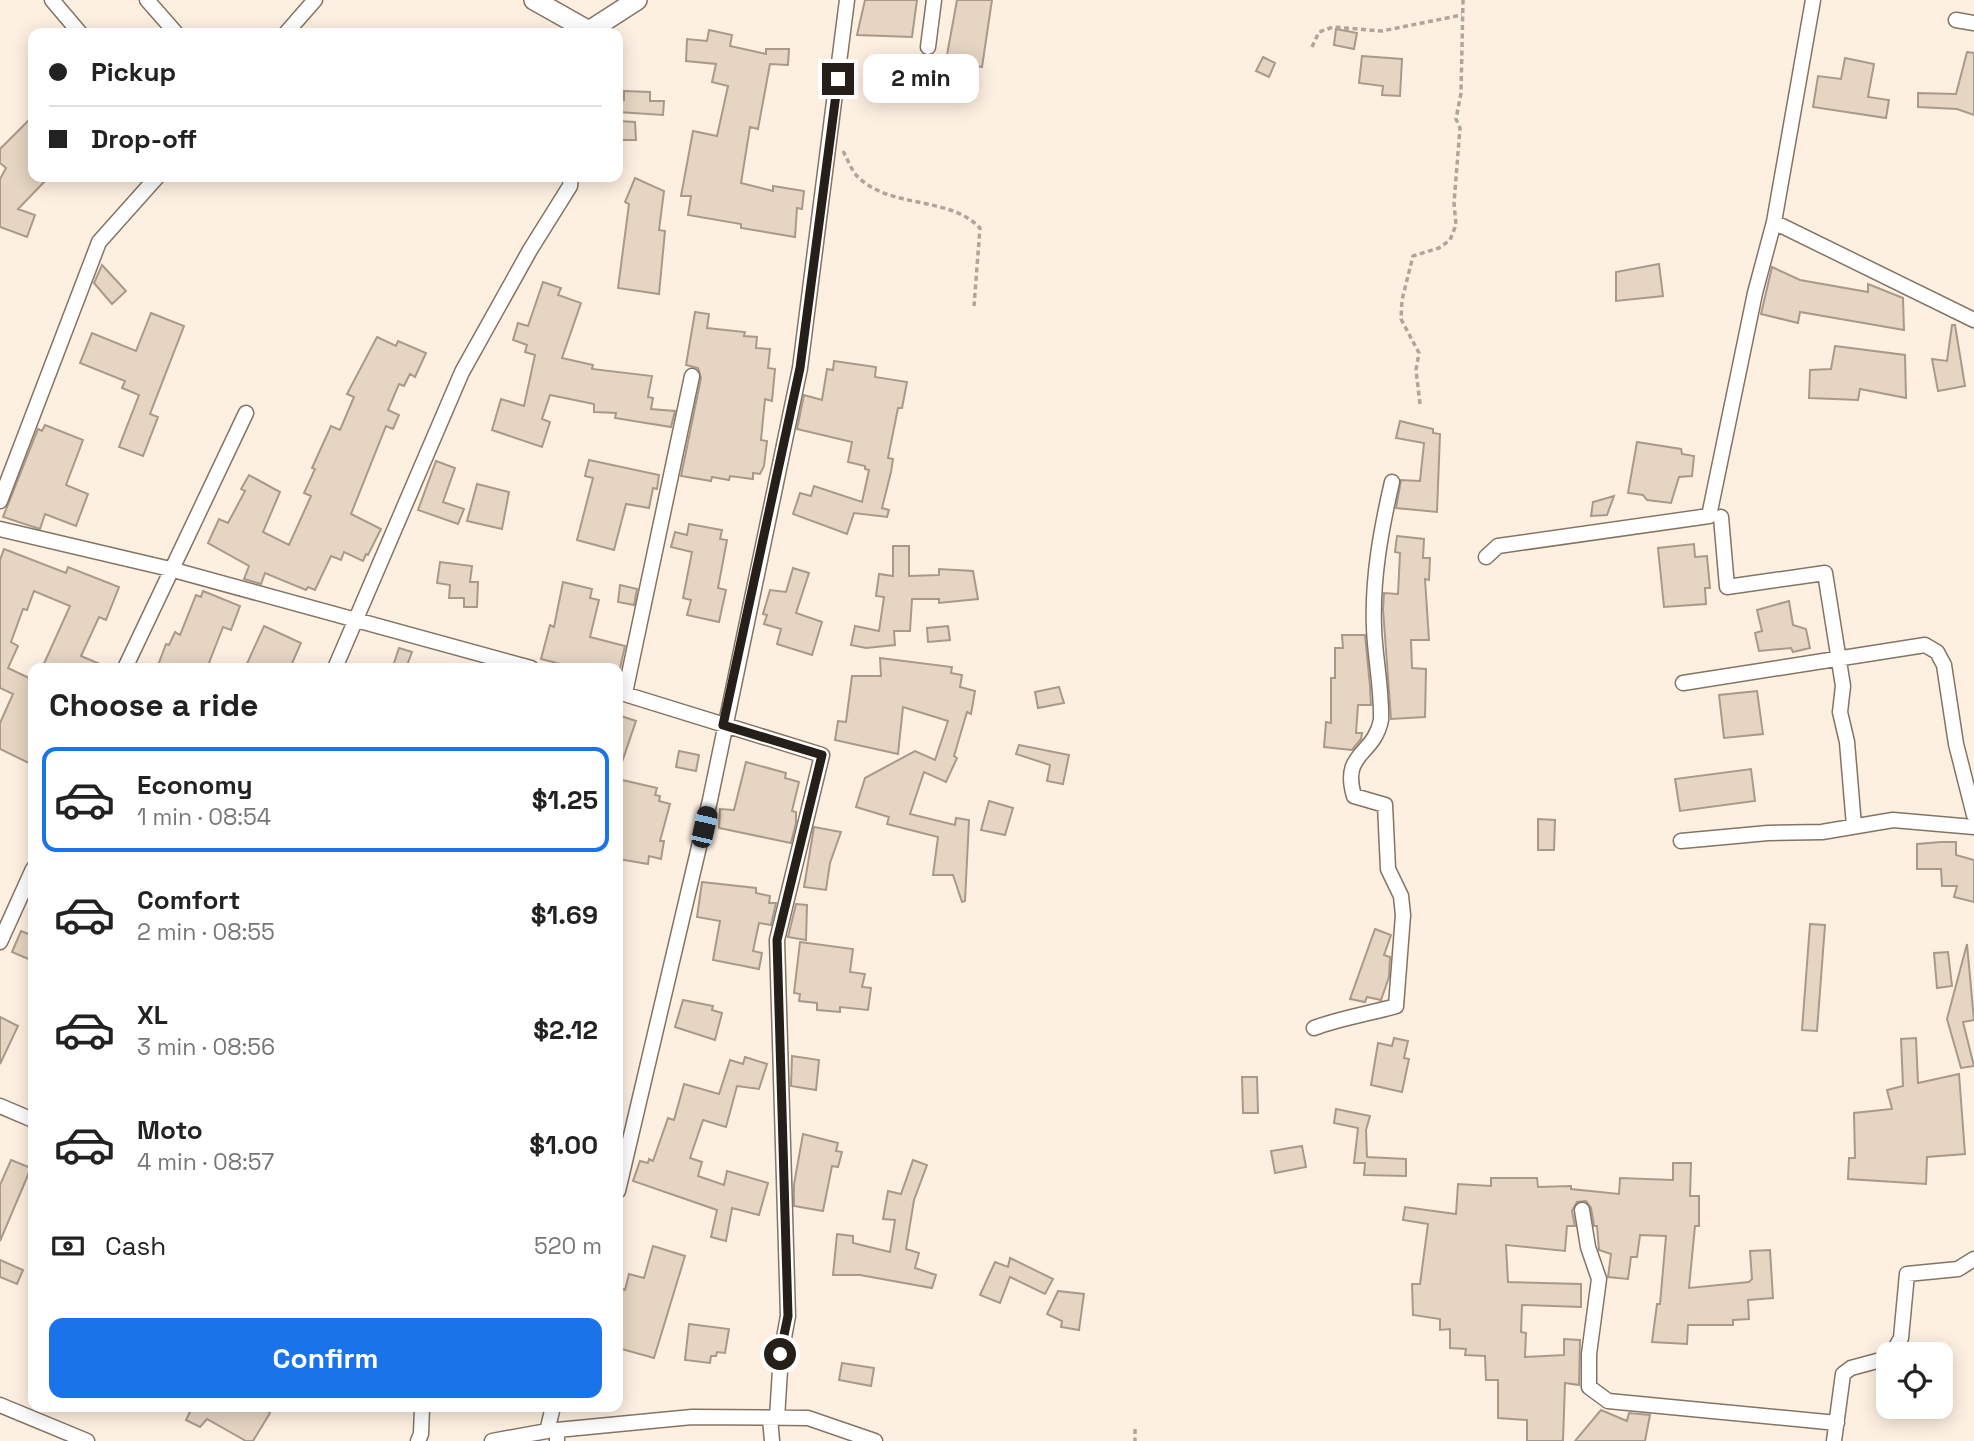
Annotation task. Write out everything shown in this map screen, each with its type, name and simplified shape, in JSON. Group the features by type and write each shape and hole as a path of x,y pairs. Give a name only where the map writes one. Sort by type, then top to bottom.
{"street":[{"path":"52,0 76,28"},
{"path":"147,0 172,28"},
{"path":"290,28 315,0"},
{"path":"534,0 582,28"},
{"path":"595,28 637,0"},
{"path":"623,1170 707,814 723,725 800,368 847,0"},
{"path":"928,47 934,0"},
{"path":"1486,557 1498,546 1709,516 1720,448 1757,283 1774,222 1813,0"},
{"path":"1956,20 1974,23"},
{"path":"0,501 99,242 153,182"},
{"path":"337,663 462,372 570,182"},
{"path":"1774,222 1974,320"},
{"path":"623,683 692,376"},
{"path":"127,663 246,413"},
{"path":"1314,1028 1348,1015 1372,1013 1396,1006 1403,915 1401,897 1388,869 1385,805 1353,796 1349,780 1353,762 1378,733 1381,720 1374,628 1375,584 1381,532 1392,482"},
{"path":"1721,517 1727,587 1825,573 1843,686 1840,712 1847,742 1854,827"},
{"path":"0,529 170,569 513,663"},
{"path":"1683,683 1925,645 1937,652 1944,665 1956,744 1974,815"},
{"path":"623,693 822,755 777,940 788,1316 780,1354 772,1441"},
{"path":"1681,841 1768,833 1822,832 1893,820 1974,827"},
{"path":"0,942 28,880"},
{"path":"0,1106 28,1119"},
{"path":"1582,1210 1588,1247 1599,1279 1589,1354 1589,1387 1608,1401 1837,1423"},
{"path":"1899,1342 1902,1338 1907,1274 1958,1269 1974,1258"},
{"path":"1834,1441 1843,1374 1851,1368 1876,1360"},
{"path":"0,1405 87,1441"},
{"path":"418,1441 422,1412"},
{"path":"492,1441 547,1431 552,1412"},
{"path":"557,1441 557,1430 692,1417 808,1418 875,1441"}],"path":[{"path":"1420,404 1416,370 1419,353 1401,319 1402,300 1413,256 1439,248 1450,240 1456,225 1454,203 1460,128 1456,119 1461,93 1462,0"},
{"path":"1312,47 1319,32 1333,27 1382,31 1462,15"},
{"path":"832,131 856,175 886,195 969,216 980,229 974,306"},
{"path":"1135,1429 1135,1441"}],"building":[{"path":"865,0 917,0 912,37 857,35"},
{"path":"957,0 992,0 982,67 964,64 963,69 945,66"},
{"path":"1336,29 1357,33 1354,49 1334,45"},
{"path":"709,30 732,35 730,46 766,54 766,49 789,49 788,65 770,64 758,129 750,127 741,183 773,191 773,186 804,191 802,209 797,208 795,237 688,215 691,196 681,196 693,131 717,136 728,86 712,82 716,64 686,61 687,39 707,41"},
{"path":"1967,52 1974,53 1974,115 1957,109 1918,107 1918,93 1956,94"},
{"path":"1362,56 1402,59 1400,96 1382,95 1383,86 1359,83"},
{"path":"1263,57 1275,63 1269,77 1256,71"},
{"path":"1845,58 1874,64 1868,97 1889,100 1886,118 1813,107 1818,76 1841,79"},
{"path":"624,91 650,92 650,101 664,101 663,115 623,112"},
{"path":"28,121 28,182 44,182 18,209 35,215 27,237 0,227 0,179 6,168 0,163 0,149"},
{"path":"623,121 635,122 636,140 623,140"},
{"path":"635,178 664,191 659,230 665,231 659,294 618,288 629,204 625,202"},
{"path":"1659,264 1663,296 1616,301 1616,272"},
{"path":"102,265 126,291 112,304 94,283"},
{"path":"1772,267 1800,280 1868,292 1868,284 1903,298 1904,330 1800,312 1798,323 1761,314"},
{"path":"543,282 561,288 558,295 581,303 562,358 593,365 592,369 652,376 648,397 653,398 651,409 675,411 671,427 615,418 616,413 594,412 594,404 550,395 542,419 550,422 542,447 492,430 501,399 524,406 535,355 525,352 527,345 513,340 518,323 528,326"},
{"path":"695,312 709,314 707,328 745,332 744,336 757,337 756,348 770,349 768,368 775,369 772,401 765,399 761,440 767,441 764,466 760,474 753,473 753,479 730,476 729,480 712,477 711,481 681,476 701,378 698,368 686,365"},
{"path":"151,313 184,326 150,414 158,417 143,456 119,447 139,395 122,388 125,381 80,363 92,333 136,351"},
{"path":"1952,325 1955,325 1965,386 1938,391 1932,359 1947,361"},
{"path":"377,337 396,346 398,341 426,353 415,377 410,374 404,386 399,384 388,410 399,415 393,429 386,426 351,514 381,529 368,555 366,554 363,561 344,552 341,560 331,556 315,590 308,587 306,590 265,573 261,584 244,579 249,566 208,543 219,519 228,523 245,491 241,489 249,475 280,492 263,532 289,545 311,496 304,493 315,469 312,468 331,426 340,430 354,397 347,394"},
{"path":"1835,346 1905,355 1906,398 1860,389 1858,400 1809,398 1810,370 1831,369"},
{"path":"834,361 876,367 875,377 907,382 902,408 898,408 888,458 893,459 882,508 889,510 887,517 854,513 847,534 793,514 800,493 811,496 814,486 862,502 869,470 865,469 865,466 848,462 852,442 797,429 804,395 822,400 827,369 833,370"},
{"path":"1400,421 1433,429 1433,433 1440,434 1437,512 1396,508 1401,480 1420,481 1424,443 1396,438"},
{"path":"45,425 83,440 66,485 88,494 76,526 45,514 40,529 3,517 38,429 42,431"},
{"path":"1637,442 1681,449 1682,454 1694,456 1692,476 1679,477 1671,503 1647,500 1643,495 1628,493"},
{"path":"589,460 659,475 657,489 653,488 649,508 626,504 614,550 577,540 593,478 585,476"},
{"path":"436,461 455,468 443,502 464,509 458,524 418,510"},
{"path":"477,484 509,492 502,529 467,521"},
{"path":"1614,496 1607,515 1591,516 1593,502"},
{"path":"689,524 722,530 720,539 727,540 718,588 726,590 719,622 687,615 691,600 683,598 692,552 671,547 675,532 687,535"},
{"path":"1397,536 1424,539 1423,558 1430,558 1429,580 1425,579 1429,640 1411,640 1412,668 1426,669 1425,717 1391,719 1383,609 1384,593 1398,594 1400,553 1395,552"},
{"path":"1694,544 1695,557 1707,556 1710,588 1705,588 1706,604 1664,607 1658,548"},
{"path":"893,546 909,546 909,576 939,575 939,569 973,571 978,599 939,603 939,599 912,599 910,631 894,631 895,645 866,648 851,645 855,626 879,631 884,597 876,596 879,574 893,576"},
{"path":"4,549 66,573 68,567 119,587 106,620 99,617 81,656 97,663 44,663 70,606 34,591 27,610 23,609 11,642 18,646 8,668 28,678 28,763 0,749 0,723 13,694 0,688 0,560"},
{"path":"440,562 472,566 470,582 478,582 477,607 464,607 464,598 449,598 450,585 437,583"},
{"path":"793,568 809,573 796,613 822,622 812,655 777,644 781,629 764,624 767,615 763,614 770,590 786,592"},
{"path":"563,582 592,589 590,598 599,600 590,637 625,646 621,663 557,663 541,659 550,625 554,627"},
{"path":"620,585 637,589 634,605 618,602"},
{"path":"203,591 240,606 231,630 223,627 209,663 159,663 166,644 169,645 175,632 180,635 196,595 201,597"},
{"path":"1789,601 1793,625 1806,629 1810,648 1793,652 1791,648 1759,651 1755,633 1762,631 1757,610"},
{"path":"264,626 301,643 292,663 247,663"},
{"path":"948,626 950,640 928,642 927,628"},
{"path":"1342,635 1365,635 1370,686 1371,705 1358,705 1356,733 1362,733 1361,739 1352,750 1324,747 1326,722 1331,723 1331,678 1335,678 1335,648 1343,648"},
{"path":"399,648 412,652 408,663 394,663"},
{"path":"880,658 952,667 951,673 962,675 960,687 975,691 971,714 967,712 954,756 957,758 946,782 924,772 910,814 955,825 956,818 969,820 965,901 962,902 953,875 933,875 938,837 887,824 889,817 856,807 865,778 915,751 935,760 948,721 903,707 898,754 835,740 838,721 846,722 852,676 881,676"},
{"path":"1059,687 1064,703 1038,708 1035,692"},
{"path":"1757,691 1763,734 1724,738 1719,695"},
{"path":"623,717 636,721 623,759"},
{"path":"1019,745 1069,755 1063,784 1047,781 1050,765 1016,754"},
{"path":"679,751 699,755 696,771 676,767"},
{"path":"746,762 786,773 785,778 799,782 792,811 796,812 796,823 791,843 719,828 720,809 734,810"},
{"path":"1751,769 1755,801 1680,811 1675,779"},
{"path":"623,780 657,788 655,795 660,796 659,801 670,804 660,841 664,841 661,859 649,856 648,864 623,860"},
{"path":"989,801 1013,808 1005,835 981,830"},
{"path":"1538,819 1555,820 1554,850 1538,850"},
{"path":"814,827 841,832 830,863 826,890 804,887"},
{"path":"1956,842 1956,855 1974,860 1974,902 1954,897 1957,886 1942,886 1941,869 1917,869 1917,844"},
{"path":"702,882 756,888 756,893 770,896 769,903 776,903 771,925 759,923 753,951 762,953 759,969 713,960 720,921 697,917"},
{"path":"796,904 807,905 806,940 788,937"},
{"path":"1810,924 1825,925 1817,1031 1802,1030"},
{"path":"1375,929 1391,935 1384,955 1390,957 1389,977 1381,1000 1367,997 1365,1002 1350,999"},
{"path":"21,931 28,934 28,959 12,952"},
{"path":"800,942 853,949 850,972 865,974 862,987 871,988 868,1010 840,1007 840,1012 817,1010 817,1003 799,1001 800,994 794,993"},
{"path":"1967,944 1974,1020 1963,1022 1974,1066 1961,1068 1947,1019"},
{"path":"1948,952 1952,986 1937,988 1934,953"},
{"path":"683,1000 713,1006 712,1010 722,1013 715,1040 675,1027"},
{"path":"0,1017 18,1026 0,1064"},
{"path":"1394,1038 1408,1041 1404,1058 1409,1059 1402,1092 1371,1085 1378,1043 1392,1046"},
{"path":"1916,1038 1918,1083 1959,1074 1965,1154 1927,1157 1926,1184 1848,1179 1849,1158 1855,1158 1854,1113 1892,1109 1887,1090 1903,1086 1901,1039"},
{"path":"792,1056 819,1060 816,1090 791,1086"},
{"path":"745,1057 767,1064 759,1089 737,1086 726,1127 703,1120 690,1158 702,1162 698,1176 724,1185 727,1171 768,1183 759,1215 732,1208 726,1241 711,1237 717,1210 633,1181 640,1161 653,1161 668,1118 674,1120 684,1084 719,1094 730,1060 743,1064"},
{"path":"1242,1077 1257,1077 1258,1113 1243,1113"},
{"path":"1336,1109 1370,1116 1366,1130 1367,1157 1406,1159 1406,1176 1364,1175 1365,1163 1354,1163 1358,1128 1334,1123"},
{"path":"803,1134 838,1143 836,1151 842,1152 838,1167 832,1166 823,1211 794,1206 794,1184"},
{"path":"1302,1146 1306,1167 1275,1173 1271,1151"},
{"path":"11,1160 28,1167 28,1175 0,1241 0,1185"},
{"path":"913,1160 927,1165 914,1200 906,1249 919,1253 915,1268 936,1275 932,1288 860,1275 833,1275 837,1234 853,1236 853,1243 890,1252 895,1220 883,1219 888,1191 901,1194"},
{"path":"1673,1163 1691,1163 1690,1196 1699,1196 1699,1226 1695,1226 1689,1288 1749,1282 1752,1279 1750,1251 1770,1250 1773,1298 1748,1300 1749,1319 1733,1320 1733,1325 1688,1325 1687,1344 1652,1342 1657,1304 1660,1304 1666,1236 1640,1235 1637,1257 1631,1257 1628,1279 1608,1277 1611,1254 1599,1250 1597,1226 1594,1226 1591,1208 1586,1201 1577,1202 1572,1211 1575,1226 1567,1226 1565,1251 1506,1245 1508,1282 1581,1284 1581,1307 1522,1305 1521,1332 1526,1333 1525,1357 1564,1355 1564,1339 1580,1340 1579,1385 1565,1383 1563,1441 1527,1441 1527,1420 1498,1418 1498,1380 1486,1380 1485,1356 1465,1355 1466,1349 1450,1348 1450,1329 1440,1330 1440,1319 1413,1315 1412,1284 1420,1284 1428,1224 1403,1220 1405,1207 1456,1214 1458,1184 1491,1186 1491,1178 1537,1178 1538,1187 1571,1186 1571,1189 1619,1194 1620,1178 1673,1180"},
{"path":"653,1246 685,1256 654,1358 623,1349 623,1289 625,1290 629,1274 644,1278"},
{"path":"1010,1258 1053,1279 1045,1294 1010,1277 1000,1303 980,1295 995,1262 1008,1267"},
{"path":"0,1260 23,1270 17,1284 0,1277"},
{"path":"1058,1291 1084,1294 1079,1330 1061,1327 1062,1321 1047,1314"},
{"path":"689,1324 729,1329 725,1353 717,1352 716,1356 711,1356 710,1363 685,1360"},
{"path":"842,1363 874,1368 871,1386 839,1380"},
{"path":"1601,1410 1627,1421 1629,1413 1650,1415 1645,1441 1575,1441"},
{"path":"190,1412 270,1413 253,1441 246,1441 207,1419 200,1427 186,1420"}],"route":[{"path":"780,1354 788,1316 783,1219 782,1066 777,940 822,755 723,725 800,368 838,79"}]}
